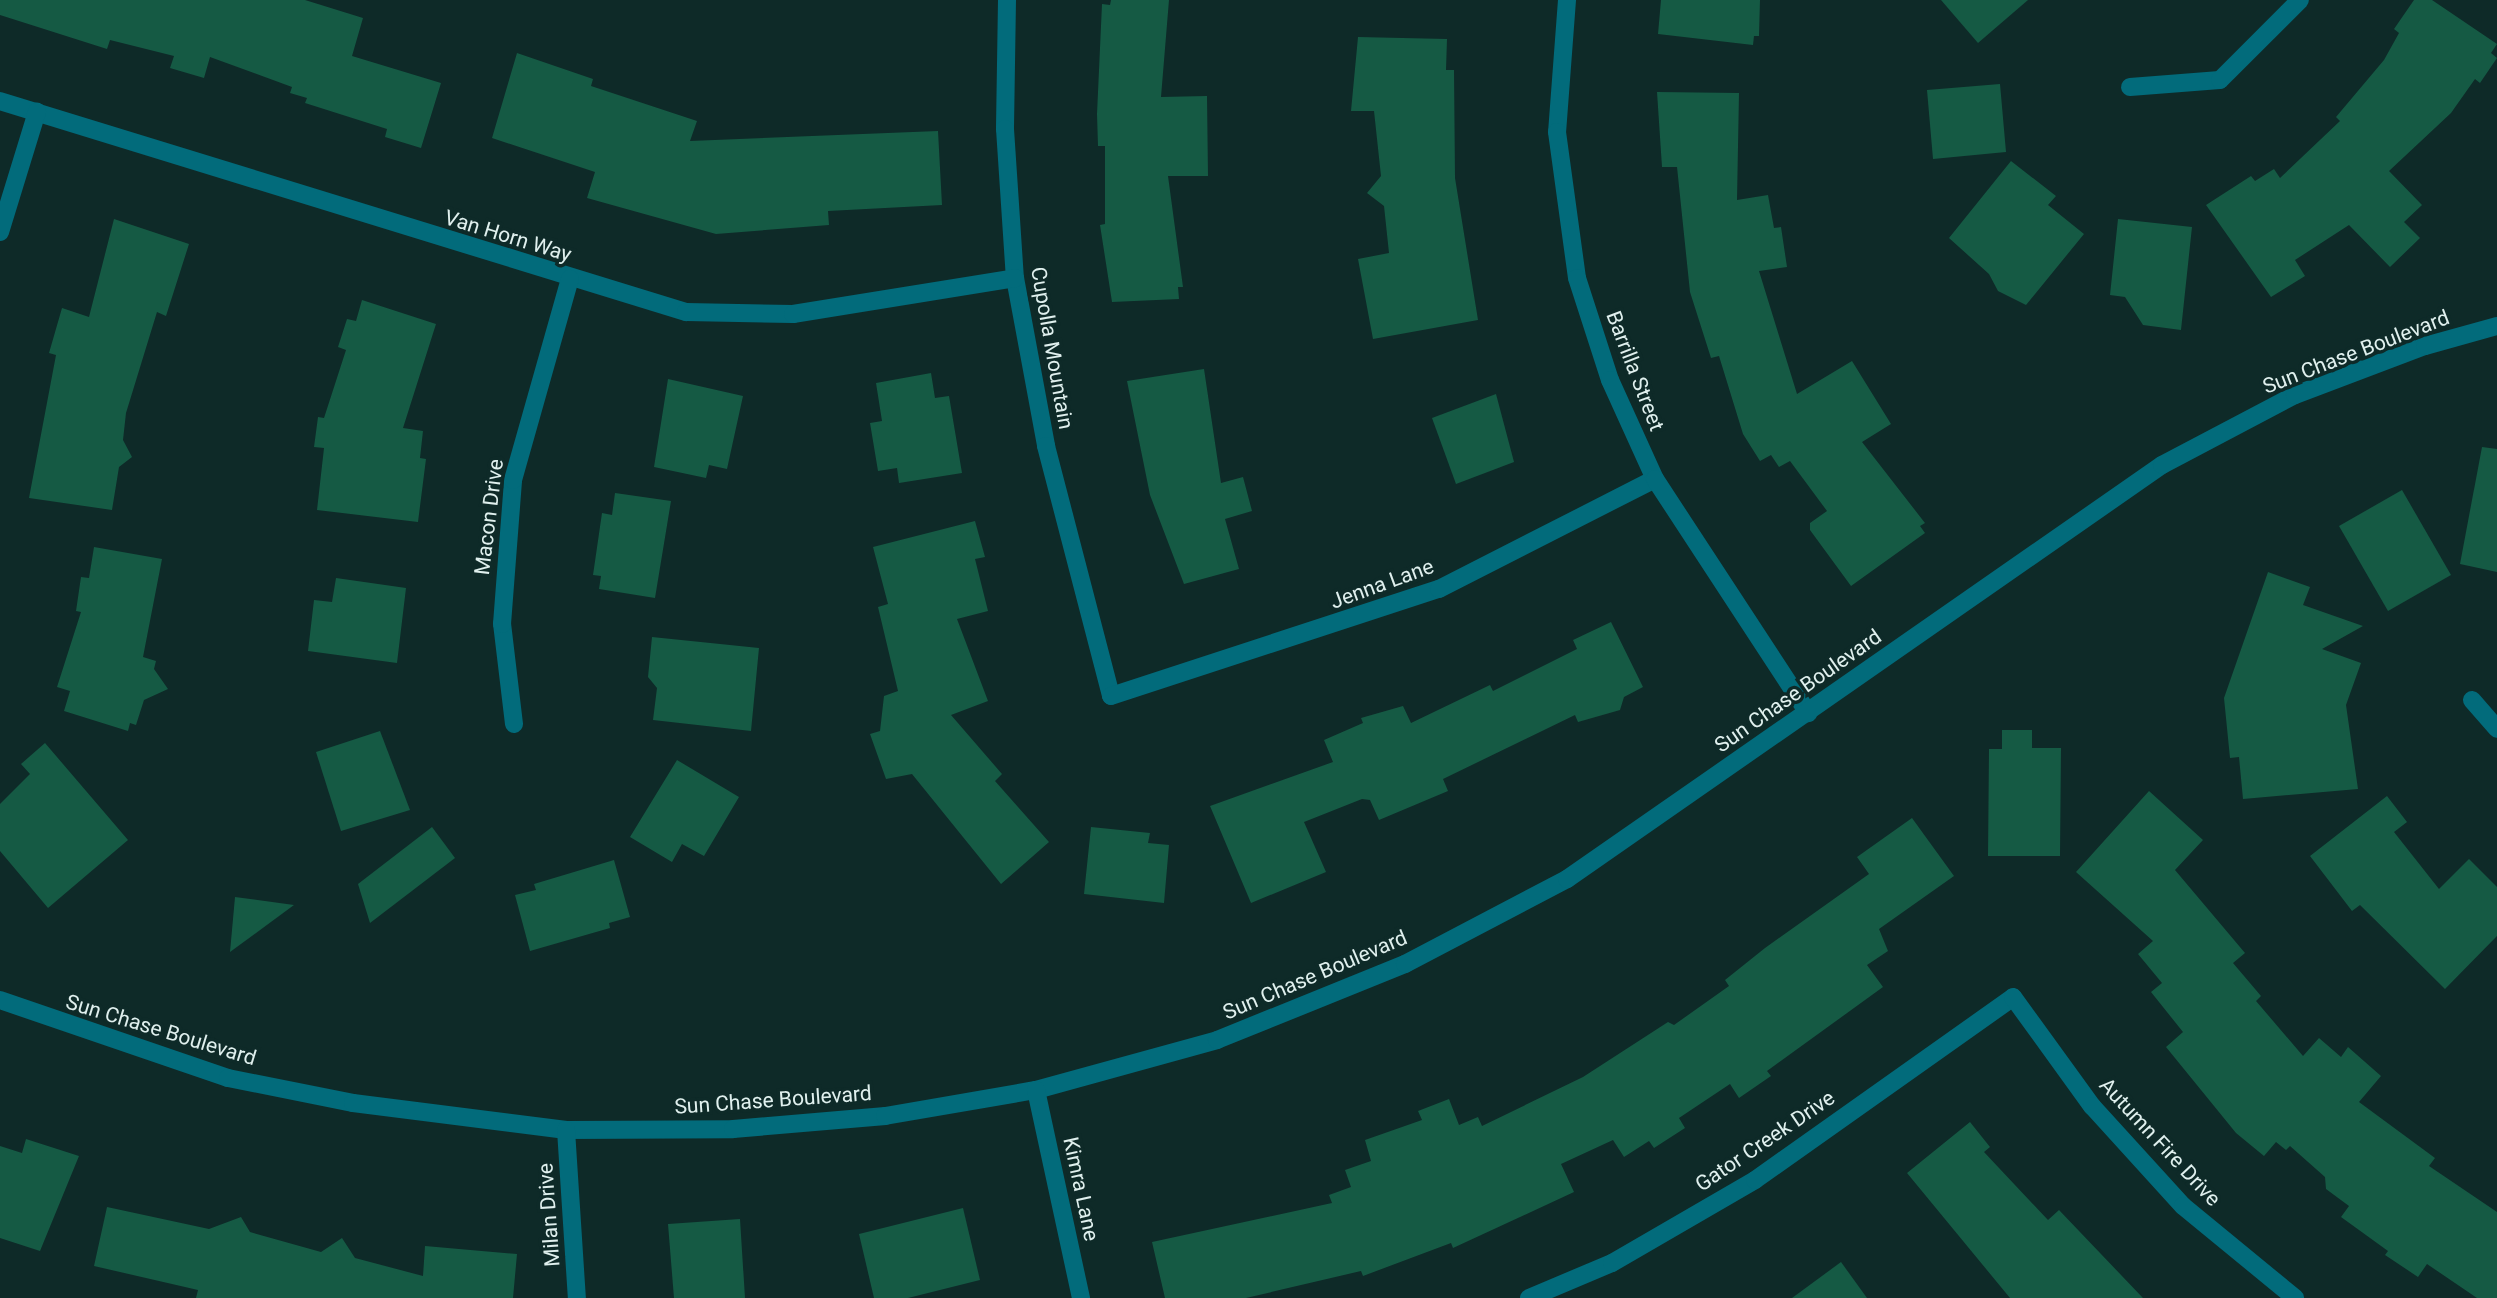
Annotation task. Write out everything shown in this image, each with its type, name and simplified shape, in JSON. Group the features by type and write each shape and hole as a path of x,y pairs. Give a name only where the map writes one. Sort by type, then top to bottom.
{"street":[{"name":"Cupolla Mountain","path":"1007,0 1005,129 1015,278 1045,446 1111,695"},
{"name":"Barrilla Street","path":"1567,0 1557,132 1577,278 1610,380 1655,479 1808,713"},
{"path":"2130,87 2220,80 2300,0"},
{"name":"Van Horn Way","path":"0,101 570,279 686,312 793,314 1015,278"},
{"path":"0,232 37,111"},
{"name":"Macon Drive","path":"514,724 502,624 509,506 570,279"},
{"name":"Sun Chase Boulevard","path":"0,1000 228,1078 353,1103 566,1130 733,1129 885,1116 1036,1090 1217,1040 1405,964 1567,879 2162,465 2295,395 2425,346 2497,326"},
{"name":"Jenna Lane","path":"1111,695 1439,589 1655,479"},
{"path":"2472,700 2497,729"},
{"name":"Gator Creek Drive","path":"1529,1298 1612,1263 1755,1180 2013,997"},
{"name":"Autumn Fire Drive","path":"2013,997 2092,1106 2183,1206 2295,1298"},
{"name":"Kimra Lane","path":"1036,1090 1081,1298"},
{"name":"Milan Drive","path":"566,1130 577,1298"}],"building":[{"path":"0,0 305,0 363,18 352,56 441,83 421,148 385,137 387,129 305,103 307,98 290,93 292,87 210,57 204,78 170,68 174,56 110,40 107,49 0,15"},
{"path":"1111,0 1169,0 1161,97 1207,96 1208,176 1168,176 1183,287 1178,287 1179,299 1112,302 1100,225 1105,224 1105,146 1098,146 1097,114 1102,4 1110,5"},
{"path":"1661,0 1760,0 1759,36 1754,36 1753,45 1658,34"},
{"path":"1941,0 2028,0 1978,43"},
{"path":"2414,0 2432,0 2497,44 2491,53 2497,58 2480,83 2475,79 2451,113 2389,171 2422,205 2404,222 2420,238 2390,267 2349,225 2295,260 2305,276 2271,297 2206,205 2251,176 2255,181 2274,169 2280,178 2340,121 2336,117 2384,60 2399,33 2394,29"},
{"path":"1358,37 1447,39 1446,70 1454,70 1455,178 1478,320 1373,339 1358,259 1389,253 1384,206 1367,193 1381,176 1374,111 1351,111"},
{"path":"517,53 593,79 591,86 697,121 690,141 938,131 942,205 828,211 829,225 716,234 587,198 595,172 492,138"},
{"path":"2000,84 2006,152 1933,159 1927,90"},
{"path":"1657,92 1739,93 1737,200 1768,195 1774,228 1781,227 1787,267 1759,271 1797,394 1852,361 1891,424 1862,442 1925,523 1920,526 1925,533 1851,586 1810,530 1810,523 1827,511 1790,461 1779,467 1771,455 1760,461 1743,434 1719,356 1711,358 1690,292 1677,167 1662,167"},
{"path":"2011,161 2056,196 2048,205 2084,234 2026,305 1998,291 1989,274 1949,238"},
{"path":"114,219 189,244 166,316 157,312 126,413 123,440 132,457 119,467 112,510 29,498 56,355 49,353 62,308 89,317"},
{"path":"2118,219 2192,227 2181,330 2143,325 2125,297 2110,295"},
{"path":"362,300 436,324 403,428 423,431 420,458 426,459 418,522 317,510 324,448 314,447 318,417 324,418 346,350 338,347 347,319 356,321"},
{"path":"1204,369 1221,483 1243,477 1252,511 1225,519 1239,569 1184,584 1150,495 1127,381"},
{"path":"931,373 935,398 949,396 962,473 899,483 897,468 878,471 870,423 882,421 876,383"},
{"path":"668,379 743,396 727,469 709,465 706,478 654,467"},
{"path":"1496,394 1514,462 1456,484 1432,418"},
{"path":"2482,447 2497,449 2497,572 2460,564"},
{"path":"2402,490 2451,575 2388,611 2339,526"},
{"path":"615,493 671,501 655,598 599,589 601,576 593,575 602,513 612,515"},
{"path":"975,521 985,557 975,559 988,611 957,619 988,701 951,715 1002,774 995,781 1049,842 1001,884 912,774 886,779 870,734 880,731 884,696 898,691 878,607 888,604 873,547"},
{"path":"94,547 162,559 143,657 156,661 154,669 168,689 144,700 136,725 130,723 128,731 64,711 70,691 57,687 81,612 76,611 81,577 89,578"},
{"path":"2268,572 2310,587 2303,605 2363,626 2322,649 2361,663 2346,705 2358,789 2243,799 2239,757 2230,758 2224,698"},
{"path":"336,578 406,588 397,663 308,651 314,600 332,602"},
{"path":"1611,622 1643,687 1624,697 1620,710 1578,722 1575,715 1443,779 1448,791 1379,820 1370,800 1362,799 1304,822 1326,872 1251,903 1210,806 1333,762 1324,740 1363,723 1361,718 1403,706 1411,723 1490,685 1493,691 1577,649 1573,640"},
{"path":"652,637 759,648 751,731 653,720 657,688 648,677"},
{"path":"2002,730 2032,730 2032,748 2061,748 2060,856 1988,856 1989,749 2002,749"},
{"path":"380,731 410,810 341,831 316,752"},
{"path":"45,743 128,840 48,908 0,851 0,804 30,774 21,764"},
{"path":"677,760 739,797 704,856 682,844 672,862 630,837"},
{"path":"2149,791 2203,840 2175,870 2245,953 2233,963 2261,996 2256,1001 2303,1056 2319,1038 2341,1057 2348,1047 2381,1076 2359,1102 2435,1158 2429,1166 2497,1212 2497,1298 2477,1298 2427,1264 2418,1277 2385,1255 2388,1251 2341,1217 2349,1206 2326,1189 2325,1177 2290,1146 2286,1150 2276,1142 2264,1156 2236,1133 2166,1047 2183,1032 2151,992 2162,983 2138,954 2153,941 2076,872"},
{"path":"2387,796 2407,822 2394,832 2439,889 2469,859 2497,887 2497,936 2445,989 2360,905 2352,911 2310,856"},
{"path":"1912,818 1954,876 1879,929 1888,951 1867,965 1883,987 1767,1071 1771,1076 1739,1098 1730,1084 1679,1118 1685,1128 1654,1148 1649,1141 1624,1157 1613,1140 1561,1164 1574,1192 1453,1248 1451,1243 1363,1276 1361,1271 1246,1298 1165,1298 1152,1242 1332,1203 1329,1195 1351,1187 1345,1170 1371,1161 1365,1140 1422,1120 1418,1111 1449,1099 1459,1125 1478,1117 1482,1126 1583,1077 1668,1022 1674,1025 1729,986 1725,980 1765,948 1869,874 1857,857"},
{"path":"432,827 455,858 370,923 358,884"},
{"path":"1091,827 1150,833 1148,843 1169,845 1164,903 1084,894"},
{"path":"614,860 630,917 609,923 610,928 530,951 515,895 536,890 534,884"},
{"path":"235,897 294,905 230,952"},
{"path":"1970,1122 1990,1147 1984,1152 2048,1220 2059,1210 2143,1298 2010,1298 1907,1173"},
{"path":"26,1139 79,1156 40,1251 0,1238 0,1146 22,1153"},
{"path":"107,1207 209,1229 241,1217 250,1232 321,1252 342,1238 355,1258 423,1276 425,1246 517,1254 513,1298 196,1298 198,1290 94,1266"},
{"path":"963,1208 980,1280 908,1298 874,1298 859,1234"},
{"path":"740,1219 745,1298 674,1298 668,1224"},
{"path":"1841,1262 1867,1298 1792,1298"}]}
